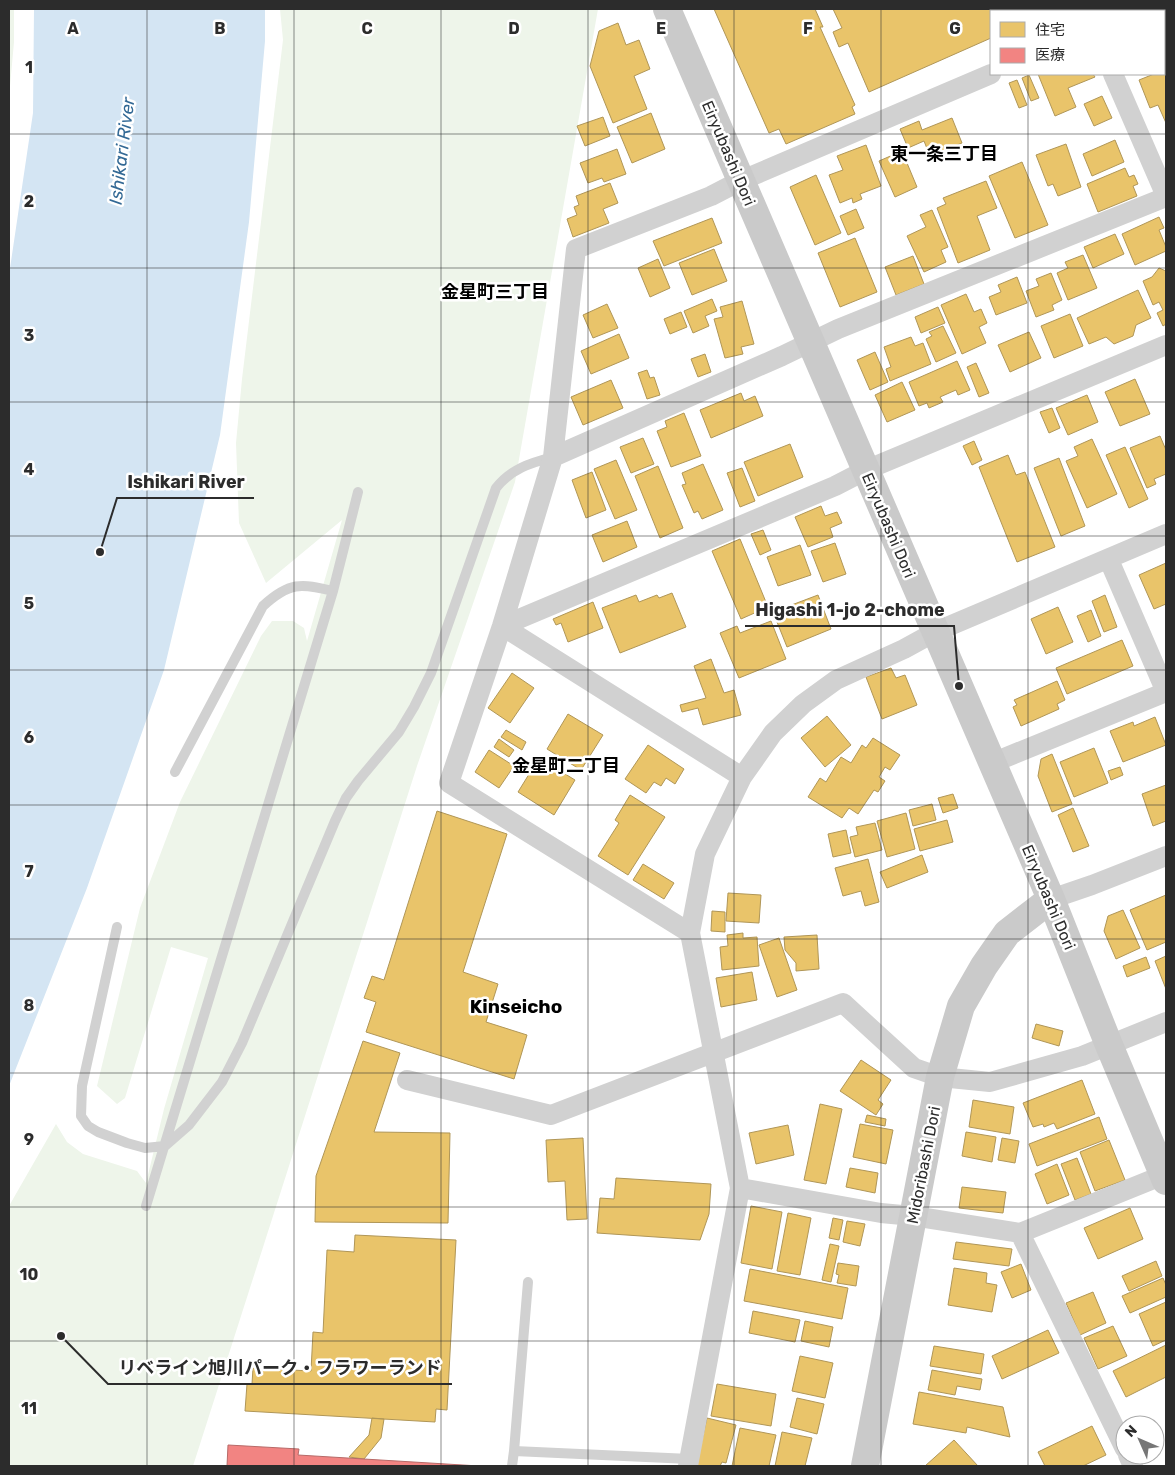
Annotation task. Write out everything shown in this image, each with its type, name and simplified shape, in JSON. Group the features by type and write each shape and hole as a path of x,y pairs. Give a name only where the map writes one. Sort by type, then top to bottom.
{"street":[{"name":"Eiryubashi Dori","path":"666,9 1051,899 1109,1045 1165,1177"},
{"path":"690,933 449,783 502,626 552,457 576,248 711,196 740,181 990,74"},
{"path":"552,457 782,356 810,341 1166,196 1113,75"},
{"path":"502,626 835,486 866,470 1166,345"},
{"path":"689,1462 740,1188 690,933 705,854 742,778 773,733 803,704 836,680 904,649 935,632 1166,534"},
{"path":"992,763 1166,692 1108,560"},
{"path":"502,626 742,778"},
{"path":"1051,899 1166,856"},
{"name":"Midoribashi Dori","path":"865,1466 940,1077 961,1006 984,966 1007,933 1051,899"},
{"path":"407,1080 551,1115 843,1003 914,1068 940,1077 990,1082 1082,1056 1166,1022"},
{"path":"740,1188 881,1213 914,1216 1020,1233 1165,1177"},
{"path":"1020,1233 1115,1428"}],"lane":[{"path":"117,927 82,1086 82,1116 88,1126 98,1132 127,1143 145,1148 164,1146 189,1125 222,1082 242,1043 346,798 399,732 431,674 496,488 510,473 528,464 552,457"},
{"path":"146,1206 333,591 358,492"},
{"path":"175,772 263,606 283,590 295,586 308,584 333,591"},
{"path":"512,1466 528,1282"},
{"path":"514,1451 689,1462"},
{"path":"588,1466 589,1455"}],"shaded area":[{"path":"9,9 14,9 14,42 9,97"},
{"path":"280,9 598,9 515,482 417,766 193,1466 9,1466 9,1206 56,1124 67,1142 83,1154 137,1171 146,1183 164,1109 208,958 171,947 125,1098 117,1104 97,1086 140,908 180,802 261,636 272,621 293,621 304,628 307,641 342,520 266,583 239,523 236,443 283,40"}],"water":[{"name":"Ishikari River","path":"34,9 265,9 265,41 249,222 220,435 164,670 87,888 9,1086 9,275 33,113"}],"building: 住宅":[{"path":"714,9 815,9 823,27 820,27 855,105 852,107 855,114 786,144 779,129 769,133"},
{"path":"833,9 1002,10 990,10 990,38 869,92 848,43 839,47 833,32 842,28"},
{"path":"618,23 626,45 639,40 650,69 634,76 647,109 613,123 590,66 599,31"},
{"path":"1166,69 1166,123 1158,105 1150,108 1139,80 1152,75 1165,75"},
{"path":"1029,75 1039,98 1031,101 1022,78"},
{"path":"1038,75 1094,75 1095,77 1068,88 1076,107 1055,116"},
{"path":"1017,80 1027,105 1019,108 1009,83"},
{"path":"1102,96 1112,118 1094,126 1084,104"},
{"path":"651,113 665,149 632,163 617,127"},
{"path":"603,117 610,136 585,146 577,126"},
{"path":"952,118 962,143 930,156 924,141 908,148 900,129 919,121 922,130"},
{"path":"1115,140 1124,162 1092,176 1083,154"},
{"path":"1066,144 1081,187 1058,196 1053,184 1048,186 1036,155"},
{"path":"866,145 881,186 860,194 862,199 853,203 852,198 840,203 829,175 843,170 837,156"},
{"path":"617,149 626,174 604,182 602,178 588,183 580,163"},
{"path":"902,151 917,187 895,197 879,161"},
{"path":"1022,162 1048,225 1015,238 989,176"},
{"path":"1125,168 1129,177 1134,175 1138,184 1133,186 1137,196 1098,212 1087,184"},
{"path":"816,175 841,233 815,245 790,187"},
{"path":"986,181 997,208 977,216 990,250 958,263 937,208 946,204 943,198"},
{"path":"610,183 618,203 603,209 609,223 573,237 567,219 577,215 574,207 579,205 576,196"},
{"path":"856,209 864,228 848,235 840,216"},
{"path":"932,210 948,247 941,250 946,262 924,272 907,236 926,227 920,215"},
{"path":"1159,217 1164,228 1159,230 1166,251 1135,265 1122,234"},
{"path":"712,218 722,243 664,266 653,241"},
{"path":"1115,234 1124,254 1093,268 1084,247"},
{"path":"855,238 877,292 840,307 818,253"},
{"path":"714,249 727,281 692,295 679,263"},
{"path":"1083,255 1097,288 1068,300 1057,273 1068,268 1065,262"},
{"path":"913,256 924,284 896,295 885,267"},
{"path":"658,259 670,288 650,297 638,268"},
{"path":"1159,268 1166,271 1166,324 1163,326 1157,313 1163,310 1159,302 1153,305 1143,281 1152,277"},
{"path":"1051,273 1062,300 1052,305 1054,310 1036,317 1026,291 1039,286 1036,279"},
{"path":"1017,277 1027,303 996,315 989,297 1001,292 998,285"},
{"path":"1138,290 1151,318 1136,325 1133,336 1114,344 1106,337 1089,344 1077,318"},
{"path":"966,294 974,312 981,309 987,323 979,327 986,343 962,354 941,305"},
{"path":"712,299 717,311 705,316 709,326 693,333 684,311"},
{"path":"742,301 754,344 741,347 743,354 725,358 714,319 723,317 720,307"},
{"path":"607,304 618,328 593,338 583,315"},
{"path":"938,307 945,323 921,333 915,317"},
{"path":"681,312 687,327 670,334 664,319"},
{"path":"1070,314 1083,346 1054,358 1041,326"},
{"path":"943,326 956,353 936,362 926,339 932,336 929,332"},
{"path":"1029,332 1041,358 1010,372 998,345"},
{"path":"619,334 629,358 591,374 581,351"},
{"path":"911,337 915,346 923,343 931,364 890,381 886,369 891,367 884,347"},
{"path":"875,352 888,382 870,390 857,360"},
{"path":"705,354 711,372 698,377 691,359"},
{"path":"957,361 970,390 958,395 956,390 940,397 943,402 929,408 927,403 919,406 909,382"},
{"path":"976,363 989,393 979,397 967,367"},
{"path":"647,370 650,378 654,377 660,395 647,399 638,373"},
{"path":"1135,379 1150,414 1120,426 1105,392"},
{"path":"611,380 623,408 583,425 571,397"},
{"path":"902,382 915,410 887,422 875,395"},
{"path":"741,393 744,401 755,396 763,416 711,438 700,410"},
{"path":"1087,395 1098,422 1068,435 1056,408"},
{"path":"1052,408 1060,428 1049,433 1040,412"},
{"path":"684,413 701,456 671,467 657,431 667,427 665,421"},
{"path":"1160,436 1166,450 1166,474 1154,479 1156,484 1147,488 1130,448"},
{"path":"643,438 654,464 631,473 620,447"},
{"path":"1092,439 1117,494 1087,508 1066,461 1078,456 1074,447"},
{"path":"974,441 982,460 972,465 963,446"},
{"path":"790,444 803,477 758,496 744,462"},
{"path":"1125,447 1148,499 1129,508 1106,455"},
{"path":"1008,455 1016,475 1025,472 1055,547 1017,562 979,467"},
{"path":"1059,458 1085,526 1061,536 1034,468"},
{"path":"616,460 637,510 615,519 594,469"},
{"path":"703,464 723,510 702,519 698,511 694,513 682,485 686,484 682,473"},
{"path":"658,466 683,528 660,538 635,476"},
{"path":"742,468 755,501 740,507 727,473"},
{"path":"592,472 606,510 586,518 572,480"},
{"path":"821,506 825,516 837,512 842,523 830,528 833,537 808,547 795,517"},
{"path":"627,521 637,547 603,562 592,535"},
{"path":"763,530 771,550 760,555 751,534"},
{"path":"740,539 768,607 741,619 712,551"},
{"path":"835,543 846,574 823,582 811,551"},
{"path":"800,545 811,575 778,586 767,557"},
{"path":"1166,563 1166,604 1154,609 1139,575"},
{"path":"672,593 686,627 620,653 602,608 636,595 639,602 657,595 659,598"},
{"path":"818,595 831,629 787,647 773,612"},
{"path":"1105,595 1117,627 1104,632 1092,601"},
{"path":"593,602 603,628 568,642 561,623 556,625 553,619"},
{"path":"1058,607 1073,642 1046,654 1031,619"},
{"path":"1091,610 1101,636 1088,642 1077,616"},
{"path":"771,621 786,659 739,678 720,633 737,626 740,633"},
{"path":"1122,640 1133,666 1067,694 1056,668"},
{"path":"711,659 724,693 734,690 741,715 703,725 698,708 682,712 680,705 706,698 694,666"},
{"path":"891,668 896,678 905,675 917,705 882,719 866,677"},
{"path":"512,673 534,688 510,723 488,708"},
{"path":"1057,681 1065,700 1057,704 1059,709 1021,726 1013,707 1017,705 1014,700"},
{"path":"568,714 603,735 581,770 547,749"},
{"path":"827,716 851,745 825,767 801,738"},
{"path":"1155,717 1166,745 1123,762 1110,731 1133,722 1134,726"},
{"path":"506,730 526,742 522,750 501,737"},
{"path":"873,738 900,755 890,770 885,767 879,777 885,781 878,792 874,790 858,814 849,808 842,818 808,797 820,778 826,782 841,757 851,763 862,745 866,748"},
{"path":"499,739 514,750 509,757 494,747"},
{"path":"648,745 684,769 675,784 666,778 661,786 654,782 646,793 625,779"},
{"path":"1094,748 1108,783 1074,797 1060,762"},
{"path":"489,750 514,766 499,788 475,772"},
{"path":"1052,754 1072,804 1052,812 1038,776 1041,759"},
{"path":"539,758 575,780 554,815 518,792"},
{"path":"1120,767 1123,775 1111,780 1108,771"},
{"path":"1166,785 1166,821 1153,826 1142,794"},
{"path":"953,794 958,808 943,813 938,798"},
{"path":"630,795 665,817 628,875 598,856 619,823 615,820"},
{"path":"932,804 936,820 913,826 909,810"},
{"path":"1073,808 1089,846 1073,852 1058,815"},
{"path":"437,811 507,834 463,972 498,984 486,1022 527,1035 514,1079 366,1032 376,1002 364,998 372,976 384,980"},
{"path":"906,813 915,849 887,857 877,821"},
{"path":"947,820 953,842 920,851 914,829"},
{"path":"875,823 882,850 855,857 850,837 858,835 856,827"},
{"path":"846,830 851,853 833,857 828,834"},
{"path":"922,855 928,872 887,888 880,872"},
{"path":"868,859 879,902 865,906 861,891 843,896 835,868"},
{"path":"643,864 674,883 664,899 633,880"},
{"path":"728,893 761,895 759,923 726,921"},
{"path":"1166,895 1166,942 1147,950 1130,910"},
{"path":"1123,910 1140,948 1116,959 1104,931 1108,916"},
{"path":"712,911 725,912 725,932 711,931"},
{"path":"743,933 743,938 757,937 759,966 722,970 720,947 728,946 727,935"},
{"path":"817,935 819,969 796,971 796,963 785,950 784,937"},
{"path":"779,938 797,990 777,997 759,945"},
{"path":"1166,956 1166,989 1155,961"},
{"path":"1146,957 1150,968 1127,977 1123,966"},
{"path":"752,972 757,1000 721,1007 716,978"},
{"path":"1036,1024 1063,1031 1059,1046 1032,1038"},
{"path":"363,1041 400,1053 374,1132 450,1133 448,1223 315,1222 316,1176"},
{"path":"861,1060 891,1080 878,1100 883,1104 876,1115 840,1091"},
{"path":"1082,1080 1095,1114 1057,1129 1054,1123 1044,1127 1043,1124 1033,1127 1023,1103"},
{"path":"973,1100 1014,1107 1010,1134 969,1127"},
{"path":"820,1104 842,1109 826,1184 804,1180"},
{"path":"867,1115 886,1119 885,1126 865,1122"},
{"path":"1099,1117 1107,1139 1037,1166 1029,1144"},
{"path":"860,1124 893,1130 886,1164 853,1157"},
{"path":"788,1125 794,1155 756,1164 749,1133"},
{"path":"966,1132 996,1137 992,1162 962,1156"},
{"path":"583,1138 587,1219 567,1220 565,1181 548,1182 546,1140"},
{"path":"1002,1138 1019,1141 1015,1163 998,1160"},
{"path":"1109,1140 1125,1180 1095,1191 1080,1152"},
{"path":"1077,1158 1091,1194 1075,1200 1061,1164"},
{"path":"1057,1164 1069,1195 1047,1204 1035,1174"},
{"path":"850,1168 878,1173 875,1193 846,1187"},
{"path":"616,1178 711,1184 709,1214 700,1240 597,1233 600,1198 614,1199"},
{"path":"962,1187 1006,1192 1003,1213 959,1208"},
{"path":"751,1206 782,1212 772,1269 741,1263"},
{"path":"1130,1208 1143,1239 1098,1259 1084,1228"},
{"path":"788,1213 811,1218 800,1275 777,1271"},
{"path":"833,1218 843,1220 839,1240 829,1238"},
{"path":"847,1221 865,1224 860,1246 843,1242"},
{"path":"355,1235 456,1240 447,1410 436,1409 435,1422 245,1411 247,1384 252,1384 253,1368 311,1371 313,1332 323,1333 327,1250 354,1252"},
{"path":"956,1242 1012,1249 1009,1266 953,1259"},
{"path":"830,1244 839,1246 831,1282 822,1280"},
{"path":"1156,1261 1162,1276 1129,1291 1122,1276"},
{"path":"838,1263 859,1266 856,1286 837,1283 839,1275 836,1274"},
{"path":"1021,1264 1031,1290 1012,1298 1001,1272"},
{"path":"954,1268 987,1273 986,1283 997,1285 992,1312 948,1305"},
{"path":"750,1269 848,1288 842,1319 744,1301"},
{"path":"1163,1278 1166,1285 1166,1297 1130,1313 1122,1296"},
{"path":"1093,1292 1106,1323 1080,1335 1066,1303"},
{"path":"1166,1302 1166,1340 1153,1346 1139,1314"},
{"path":"753,1311 800,1320 795,1342 749,1333"},
{"path":"805,1321 833,1327 829,1347 801,1341"},
{"path":"1113,1326 1127,1356 1098,1369 1084,1338"},
{"path":"1048,1330 1059,1353 1002,1379 992,1356"},
{"path":"1166,1345 1166,1377 1126,1397 1113,1371"},
{"path":"934,1346 984,1354 981,1374 930,1366"},
{"path":"800,1356 833,1363 825,1398 792,1391"},
{"path":"932,1370 982,1379 980,1390 957,1386 955,1395 928,1390"},
{"path":"717,1384 776,1394 771,1426 711,1416"},
{"path":"919,1392 1003,1407 1010,1437 967,1427 966,1433 913,1424"},
{"path":"797,1398 824,1404 817,1434 790,1427"},
{"path":"372,1418 384,1419 381,1438 364,1459 349,1457 369,1435"},
{"path":"707,1418 736,1425 726,1463 722,1462 720,1466 696,1466"},
{"path":"1092,1426 1106,1455 1083,1466 1045,1466 1038,1452"},
{"path":"740,1428 776,1435 769,1466 732,1466"},
{"path":"782,1432 812,1438 805,1466 775,1466"},
{"path":"954,1440 978,1466 925,1466"}],"building: 医療":[{"path":"228,1445 299,1449 298,1455 479,1466 227,1466"}],"place":[{"name":"Ishikari River","path":"100,552"},
{"name":"Higashi 1-jo 2-chome","path":"959,686"},
{"name":"リベライン旭川パーク・フラワーランド","path":"61,1336"}],"district":[{"name":"東一条三丁目","path":"944,154"},
{"name":"金星町三丁目","path":"495,292"},
{"name":"金星町二丁目","path":"566,766"},
{"name":"Kinseicho","path":"516,1006"}]}
